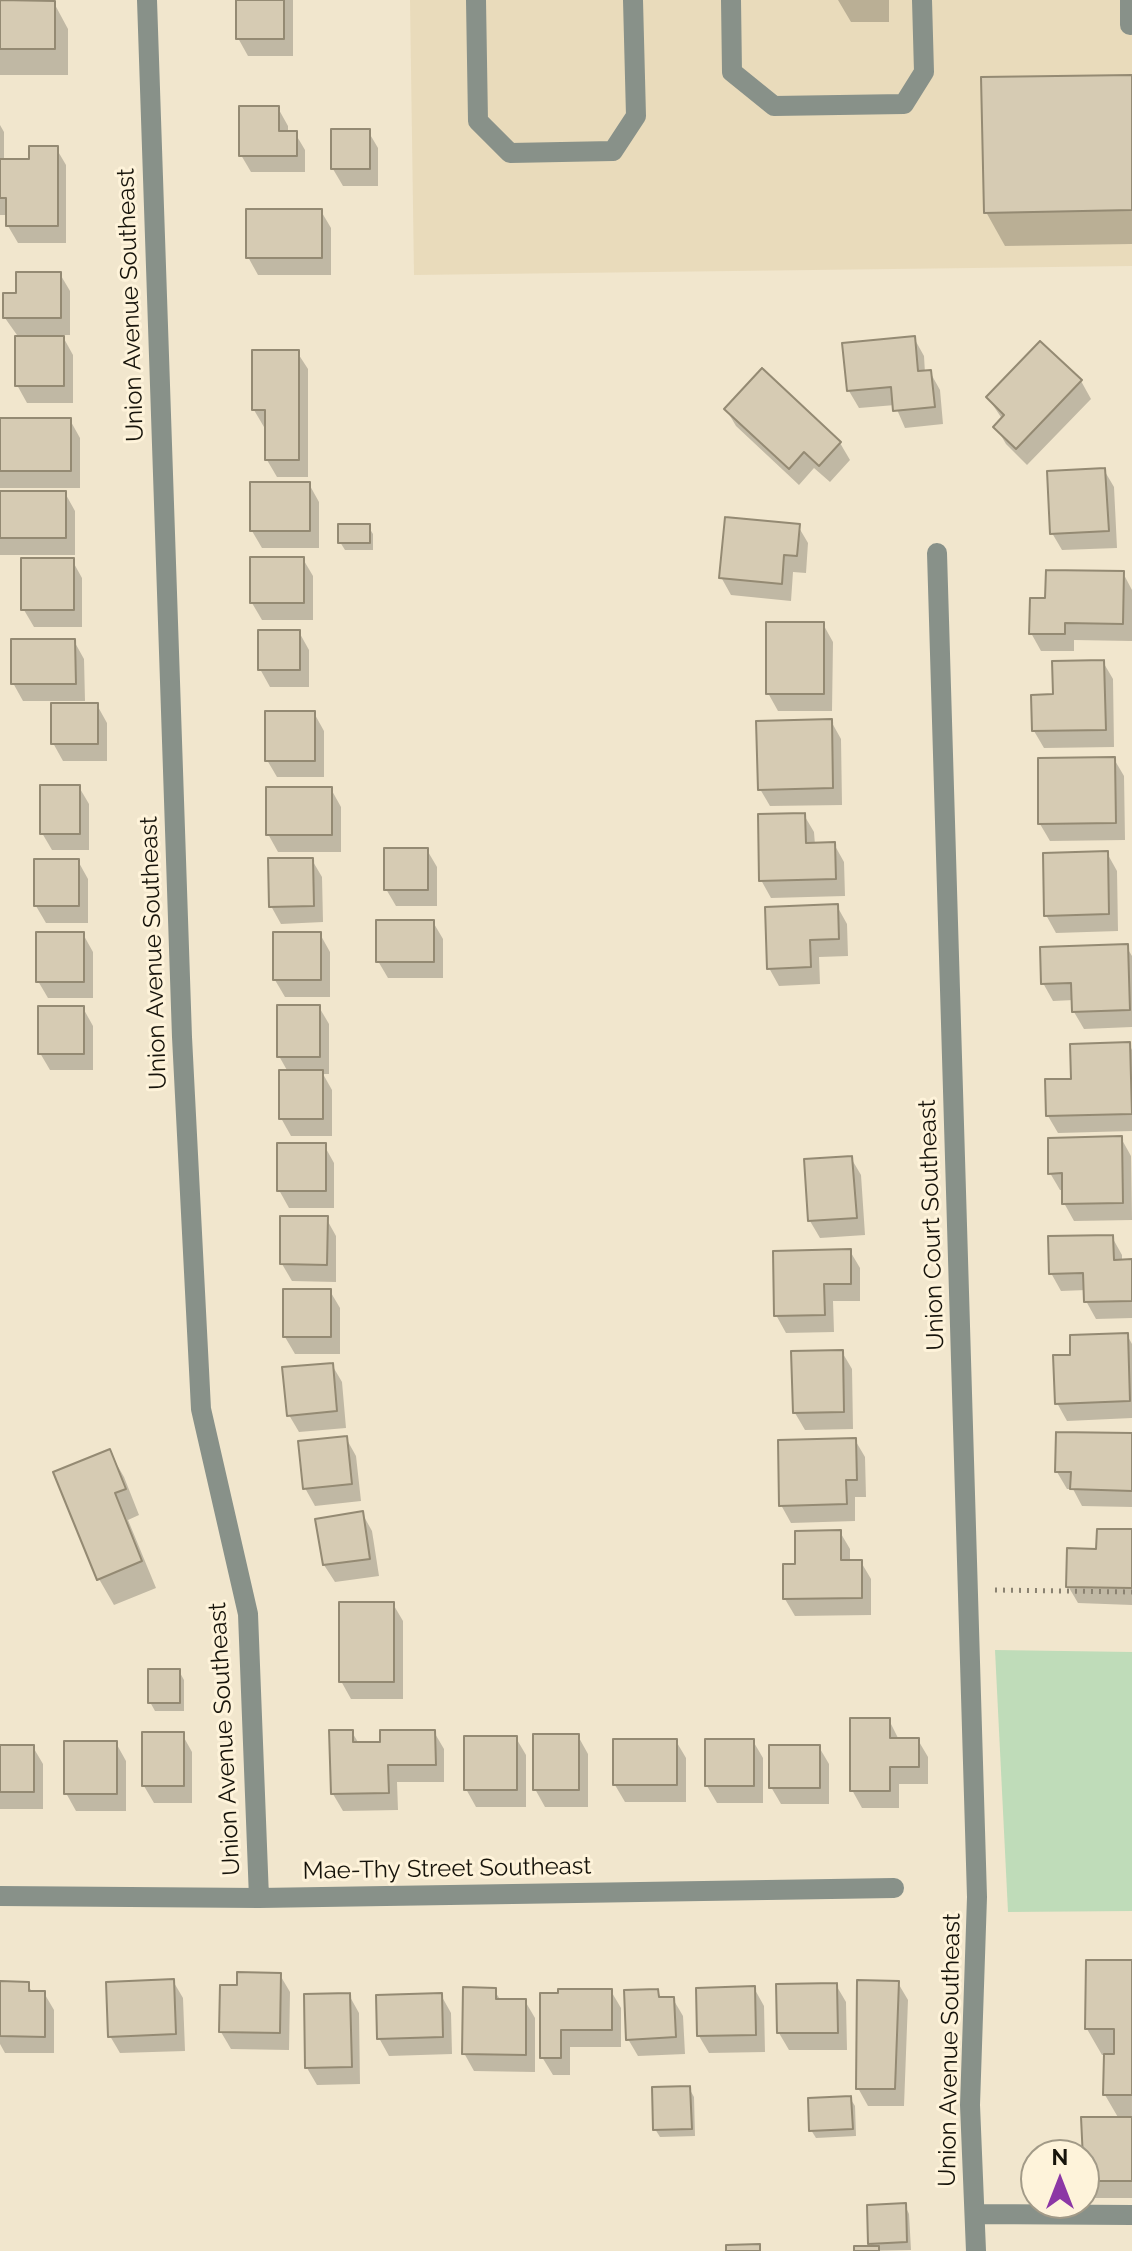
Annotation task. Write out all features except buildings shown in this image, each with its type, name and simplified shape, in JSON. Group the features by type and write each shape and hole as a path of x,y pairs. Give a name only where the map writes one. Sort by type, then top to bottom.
{"street":[{"name":"Union Avenue Southeast","path":"147,0 182,1037 201,1409 248,1614 259,1898"},
{"path":"476,0 478,121 510,153 613,151 636,116 633,0"},
{"path":"731,0 732,72 774,106 904,104 924,72 922,0"},
{"path":"1130,0 1130,25"},
{"name":"Union Court Southeast","path":"937,553 977,1897"},
{"name":"Mae-Thy Street Southeast","path":"0,1896 259,1898 894,1888"},
{"name":"Union Avenue Southeast","path":"976,2251 970,2105 977,1897"},
{"path":"975,2214 1132,2215"}],"path":[{"path":"970,1589 1132,1592"}],"shaded area":[{"path":"410,0 1132,0 1132,266 414,275"}],"green space":[{"path":"995,1650 1132,1652 1132,1911 1008,1912"}]}
